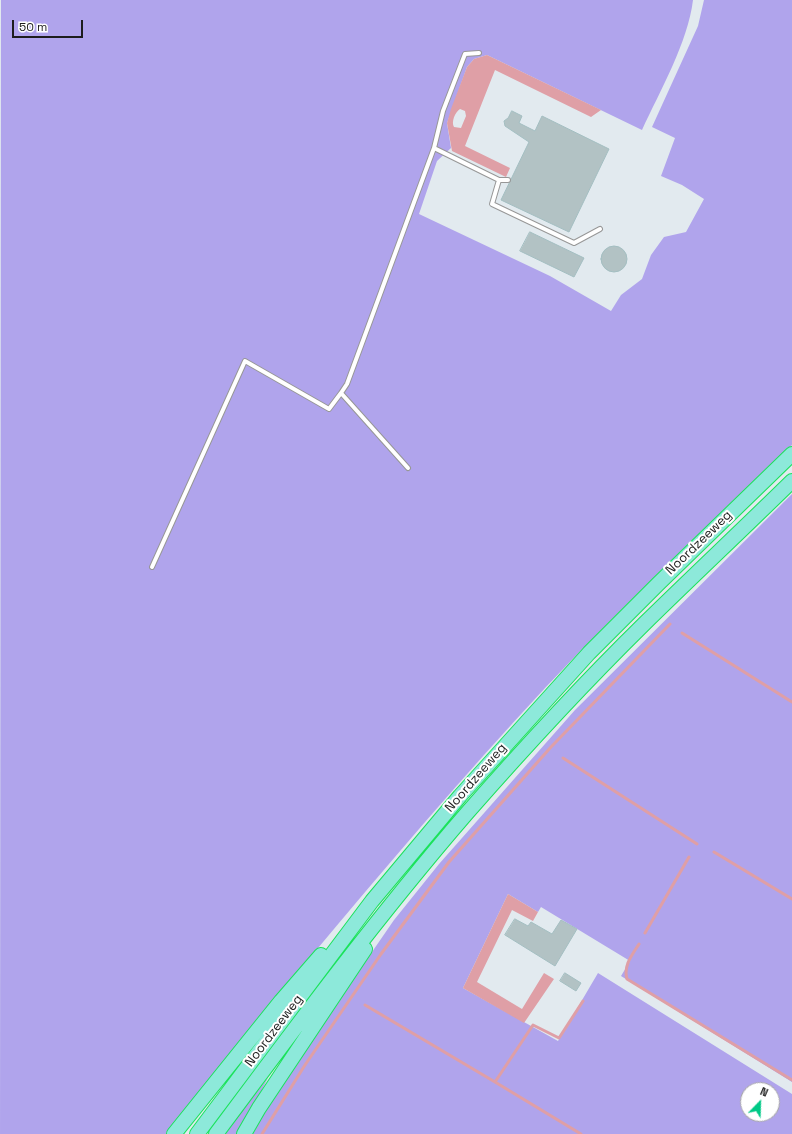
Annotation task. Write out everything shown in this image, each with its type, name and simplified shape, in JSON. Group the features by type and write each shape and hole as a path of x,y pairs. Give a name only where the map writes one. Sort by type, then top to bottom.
{"highway":[{"name":"Noordzeeweg","path":"197,1134 372,901 460,796 588,654 658,582 792,454"},
{"name":"Noordzeeweg","path":"216,1134 330,982 402,891 468,812 552,719 643,625 792,481"},
{"path":"244,1134 259,1108 350,974 402,891"},
{"path":"174,1134 280,1001 326,949 372,901"}],"lane":[{"path":"152,567 245,361 329,409 347,384 434,148 443,111 465,54 479,53"},
{"path":"434,148 499,180 508,180"},
{"path":"499,180 492,204 574,243 600,229"},
{"path":"341,393 408,468"}],"shaded area":[{"path":"1,0 693,0 690,16 679,49 665,83 642,130 487,55 474,59 467,67 447,123 451,148 437,161 419,214 550,276 611,311 621,295 642,279 651,255 664,237 686,232 704,199 682,185 661,176 675,138 652,127 698,26 704,0 792,0 792,445 636,595 514,721 454,788 366,891 236,1046 166,1134 0,1134"},
{"path":"487,55 601,110 591,117 495,70 465,146 510,168 506,177 452,151 447,123 467,67 474,59","holes":["460,109 465,111 466,116 461,128 454,127 453,120 457,112"]},
{"path":"792,494 792,1082 621,976 630,961 541,907 538,912 508,894 463,988 558,1041 598,973 773,1082 740,1082 740,1122 780,1122 780,1087 792,1094 792,1134 250,1134 319,1029 394,920 439,864 575,710"},
{"path":"508,894 538,912 533,921 512,910 477,982 522,1009 544,973 554,979 524,1023 463,988"},
{"path":"268,1078 239,1134 224,1134"}],"building":[{"path":"512,111 522,116 519,123 535,131 542,116 609,149 569,232 501,200 529,142 505,126 504,121 508,118"},
{"path":"530,232 584,258 574,277 520,251"},
{"path":"614,246 623,250 627,259 623,268 614,272 605,268 601,259 605,250"},
{"path":"515,919 528,926 531,922 552,934 561,920 577,929 555,966 505,935"},
{"path":"565,973 581,983 576,991 560,981"}],"waterway":[{"path":"262,1134 305,1065 381,954 449,862 551,747 670,624"},
{"path":"682,633 792,702"},
{"path":"563,758 697,844"},
{"path":"714,852 792,899"},
{"path":"645,933 689,857"},
{"path":"639,944 627,965 627,979 792,1080"},
{"path":"581,1134 495,1082 533,1025 559,1038 583,1001"},
{"path":"365,1005 495,1082"}]}
